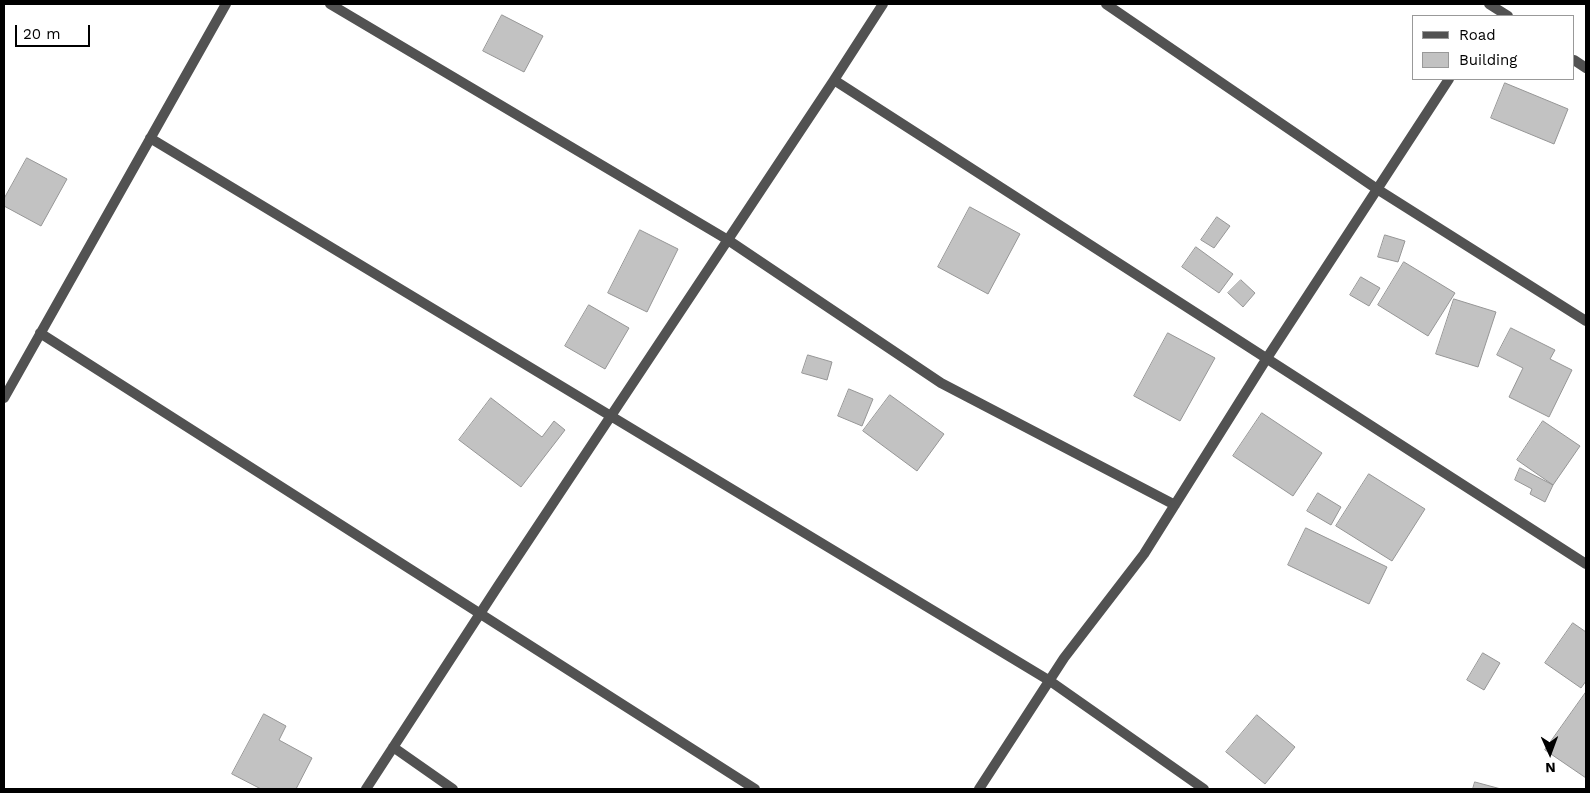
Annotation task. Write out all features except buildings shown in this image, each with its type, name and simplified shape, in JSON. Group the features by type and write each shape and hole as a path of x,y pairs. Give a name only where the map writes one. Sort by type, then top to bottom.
{"street":[{"path":"4,398 226,4"},
{"path":"330,4 728,240 941,383 1175,505"},
{"path":"366,789 883,4"},
{"path":"1106,4 1377,188 1586,321"},
{"path":"1493,8 1506,15"},
{"path":"1575,61 1586,68"},
{"path":"834,80 1586,564"},
{"path":"979,789 1064,658 1144,554 1267,358 1448,80"},
{"path":"150,138 1050,681 1204,789"},
{"path":"40,333 755,789"},
{"path":"394,747 453,789"}]}
